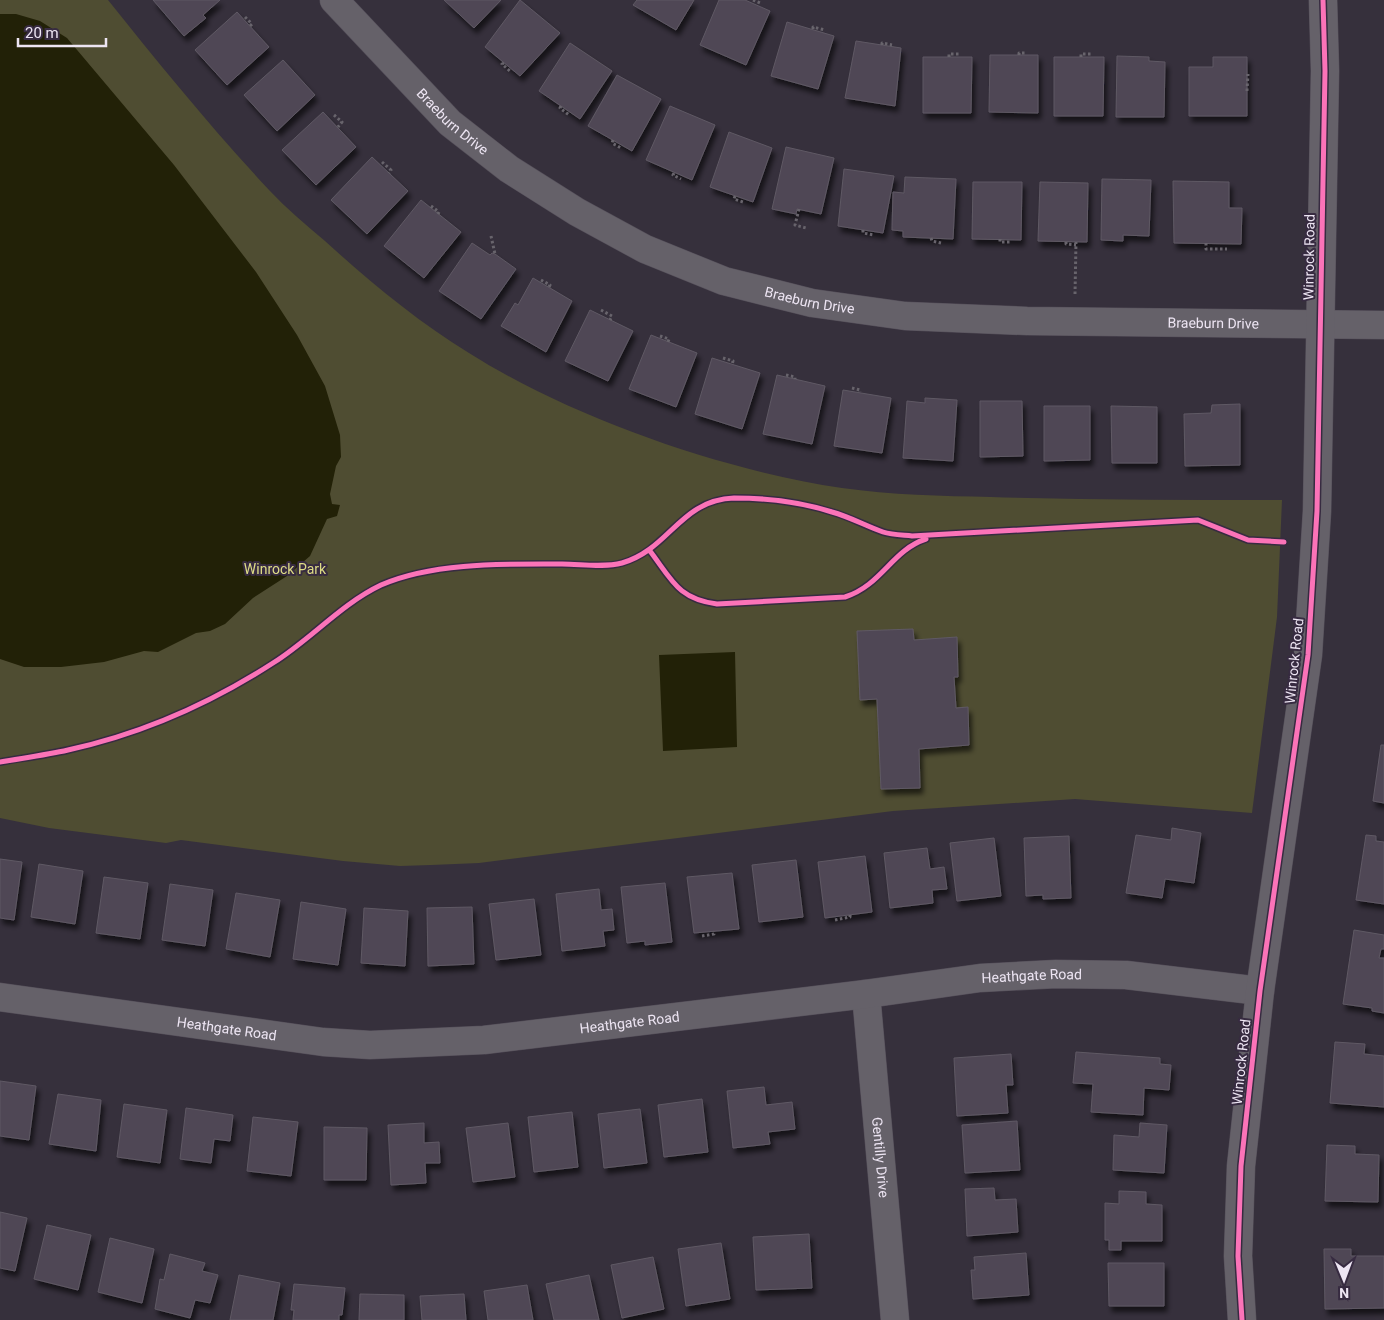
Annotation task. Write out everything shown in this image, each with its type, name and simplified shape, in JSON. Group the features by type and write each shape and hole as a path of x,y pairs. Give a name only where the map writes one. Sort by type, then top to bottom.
{"street":[{"name":"Braeburn Drive","path":"334,0 450,123 526,180 577,212 645,249 724,281 812,303 906,316 1074,322 1384,325"},
{"name":"Winrock Road","path":"1242,1320 1238,1256 1241,1166 1260,992 1308,654 1317,511 1324,71 1323,0"},
{"name":"Heathgate Road","path":"0,997 323,1042 370,1045 484,1040 866,994 980,978 1056,974 1126,976 1260,992"},
{"name":"Gentilly Drive","path":"866,994 895,1320"}],"path":[{"path":"751,1 760,4"},
{"path":"245,17 252,24 250,26"},
{"path":"812,29 813,27 824,30"},
{"path":"882,45 882,43 892,45"},
{"path":"1019,55 1019,52 1027,53"},
{"path":"950,57 949,54 961,54"},
{"path":"1081,57 1081,54 1092,54"},
{"path":"504,62 502,64 511,72"},
{"path":"1247,91 1248,74"},
{"path":"561,106 560,108 570,115"},
{"path":"334,115 342,122 338,127"},
{"path":"613,140 612,143 621,148"},
{"path":"382,162 391,170 389,173"},
{"path":"674,172 672,176 681,179"},
{"path":"735,196 734,199 743,202"},
{"path":"431,206 440,212 438,214"},
{"path":"799,209 795,225 806,228"},
{"path":"864,230 863,233 874,235"},
{"path":"491,236 495,254"},
{"path":"931,238 932,241 942,243"},
{"path":"1000,239 1000,242 1010,242"},
{"path":"1066,242 1066,244 1076,243 1074,322"},
{"path":"1206,243 1206,249 1227,249"},
{"path":"541,280 550,285 549,287"},
{"path":"601,310 612,316 610,320"},
{"path":"660,336 669,339 668,342"},
{"path":"723,358 733,361 732,365"},
{"path":"786,375 796,377 795,379"},
{"path":"852,388 860,390 860,392"},
{"path":"835,920 850,918 850,915"},
{"path":"702,936 714,934 714,931"}],"green space":[{"name":"Winrock Park","path":"0,0 108,0 187,97 270,191 359,271 412,314 469,353 510,377 600,420 698,455 795,480 842,488 916,495 1136,500 1282,500 1277,617 1252,813 1075,799 893,811 479,863 400,866 343,861 181,840 166,843 49,828 0,818"}],"shaded area":[{"path":"0,14 16,14 40,21 67,38 174,165 256,272 297,335 325,386 340,435 341,457 336,466 330,494 332,504 340,505 337,516 327,519 310,556 287,576 253,598 225,624 210,631 196,633 158,652 144,651 104,662 61,667 24,667 0,659"},
{"path":"735,652 737,747 663,751 659,655"}],"building":[{"path":"153,0 220,0 203,15 206,18 184,36"},
{"path":"444,0 501,0 474,28"},
{"path":"520,0 560,33 520,76 485,47"},
{"path":"637,0 694,0 676,30 633,5"},
{"path":"719,0 745,0 770,11 746,65 700,45"},
{"path":"237,12 269,47 227,85 195,50"},
{"path":"787,22 834,36 818,89 771,76"},
{"path":"856,41 901,48 895,106 845,98"},
{"path":"570,43 612,71 580,119 539,91"},
{"path":"990,55 1038,55 1038,113 989,112"},
{"path":"1117,56 1149,57 1149,61 1165,62 1164,117 1116,117"},
{"path":"923,57 972,57 971,113 923,113"},
{"path":"1054,57 1104,57 1103,116 1054,116"},
{"path":"1213,57 1247,57 1247,116 1189,116 1189,67 1213,67"},
{"path":"283,60 315,95 277,131 244,95"},
{"path":"617,75 661,99 632,151 588,126"},
{"path":"670,106 715,125 692,180 646,160"},
{"path":"323,112 356,147 316,185 282,150"},
{"path":"729,132 772,148 753,202 710,187"},
{"path":"786,147 834,158 821,214 797,209 796,214 772,209"},
{"path":"372,157 408,191 367,234 331,200"},
{"path":"844,169 894,176 883,233 838,226"},
{"path":"905,177 956,179 953,239 903,237 903,231 892,230 893,192 904,193"},
{"path":"1102,179 1151,180 1149,236 1123,235 1123,241 1101,240"},
{"path":"1173,181 1229,182 1229,208 1242,208 1241,244 1174,243"},
{"path":"973,182 1022,182 1021,240 972,239"},
{"path":"1040,182 1088,183 1087,242 1038,241"},
{"path":"421,200 461,232 424,278 384,246"},
{"path":"472,243 490,255 492,253 495,254 516,269 481,319 439,291"},
{"path":"533,278 572,301 546,352 501,326 515,303 518,305"},
{"path":"590,310 633,331 608,381 565,361"},
{"path":"651,335 697,353 676,407 629,389"},
{"path":"712,358 760,373 742,429 695,414"},
{"path":"777,375 825,386 812,444 763,434"},
{"path":"843,390 891,398 882,453 834,446"},
{"path":"925,398 957,400 953,461 903,458 907,401 925,403"},
{"path":"980,401 1022,401 1023,456 980,457"},
{"path":"1240,404 1240,465 1185,466 1184,414 1211,413 1212,405"},
{"path":"1044,406 1090,406 1090,460 1044,461"},
{"path":"1111,406 1157,407 1157,463 1112,463"},
{"path":"913,629 914,640 957,637 958,677 954,677 956,708 968,707 969,745 919,749 920,788 881,789 877,699 860,700 857,631"},
{"path":"1381,745 1384,745 1384,803 1373,801"},
{"path":"1172,828 1201,833 1194,883 1165,879 1162,898 1126,893 1136,835 1171,840"},
{"path":"1366,835 1376,836 1376,841 1384,842 1384,904 1356,900"},
{"path":"1069,836 1071,898 1043,899 1043,895 1026,896 1024,838"},
{"path":"994,838 1001,896 957,901 950,843"},
{"path":"927,848 930,869 944,867 947,889 932,890 933,903 890,908 884,853"},
{"path":"865,856 872,912 825,918 818,862"},
{"path":"0,859 22,862 14,920 0,918"},
{"path":"796,860 803,917 759,922 752,865"},
{"path":"39,864 83,871 75,924 31,917"},
{"path":"732,873 739,929 694,933 687,877"},
{"path":"104,877 148,883 140,939 96,933"},
{"path":"665,883 672,942 645,945 645,941 627,943 621,887"},
{"path":"170,884 213,890 205,946 162,940"},
{"path":"599,889 601,910 612,909 614,930 603,931 605,946 562,951 556,894"},
{"path":"236,893 280,900 270,957 226,949"},
{"path":"534,899 541,955 496,960 489,904"},
{"path":"301,902 346,909 338,965 293,959"},
{"path":"472,907 474,964 428,966 427,908"},
{"path":"364,908 408,911 405,966 361,963"},
{"path":"1354,930 1384,935 1384,949 1381,949 1379,958 1384,958 1384,1013 1372,1011 1372,1008 1343,1004"},
{"path":"1335,1042 1365,1044 1364,1054 1384,1056 1384,1107 1330,1103"},
{"path":"1076,1052 1160,1058 1160,1064 1171,1065 1169,1090 1144,1088 1143,1115 1091,1112 1093,1084 1073,1083"},
{"path":"1011,1054 1013,1085 1006,1085 1008,1113 957,1116 954,1058"},
{"path":"0,1081 36,1086 29,1140 0,1136"},
{"path":"764,1087 766,1105 792,1102 795,1129 768,1132 770,1144 733,1148 727,1091"},
{"path":"58,1094 101,1100 96,1151 49,1144"},
{"path":"702,1099 708,1152 664,1157 658,1105"},
{"path":"124,1104 167,1110 160,1163 117,1157"},
{"path":"186,1108 233,1115 230,1141 214,1139 211,1163 180,1159"},
{"path":"640,1109 647,1163 604,1168 598,1114"},
{"path":"572,1112 578,1167 534,1172 528,1117"},
{"path":"253,1117 298,1122 291,1176 247,1171"},
{"path":"1017,1121 1020,1170 965,1173 962,1125"},
{"path":"424,1123 424,1143 439,1142 440,1163 425,1163 426,1183 391,1185 388,1125"},
{"path":"508,1123 515,1177 473,1182 466,1128"},
{"path":"1140,1123 1167,1125 1164,1173 1113,1170 1114,1135 1139,1137"},
{"path":"324,1127 367,1128 366,1180 324,1180"},
{"path":"1327,1145 1355,1146 1355,1154 1379,1155 1378,1202 1325,1201"},
{"path":"994,1188 995,1200 1016,1199 1018,1232 967,1236 965,1189"},
{"path":"1119,1191 1146,1192 1146,1204 1162,1205 1162,1241 1121,1241 1121,1250 1109,1250 1109,1240 1105,1240 1105,1203 1119,1204"},
{"path":"0,1212 27,1218 15,1271 0,1268"},
{"path":"47,1225 91,1235 78,1290 34,1279"},
{"path":"809,1234 812,1288 756,1290 753,1237"},
{"path":"110,1238 154,1249 142,1303 98,1292"},
{"path":"721,1243 730,1299 686,1306 678,1249"},
{"path":"1324,1249 1351,1249 1351,1256 1384,1256 1384,1308 1325,1309"},
{"path":"1026,1253 1029,1295 973,1299 971,1270 975,1270 974,1257"},
{"path":"170,1254 205,1263 202,1271 218,1275 210,1303 195,1300 190,1318 155,1309 160,1279 164,1280"},
{"path":"653,1257 664,1309 622,1318 611,1265"},
{"path":"1108,1263 1164,1263 1164,1306 1109,1306"},
{"path":"239,1275 280,1283 273,1320 230,1320"},
{"path":"589,1275 599,1320 554,1320 546,1284"},
{"path":"294,1284 345,1288 342,1315 339,1315 339,1320 293,1320 294,1310 291,1310"},
{"path":"527,1285 533,1320 488,1320 484,1291"},
{"path":"360,1294 404,1295 404,1320 359,1320"},
{"path":"464,1294 466,1320 422,1320 420,1296"}],"cycle path":[{"path":"1242,1320 1238,1256 1241,1166 1260,991 1308,655 1317,511 1325,71 1323,0"},
{"path":"0,762 60,752 95,743 175,716 249,678 287,654 352,602 381,585 401,577 447,568 470,566 541,564 600,566 622,563 652,547 700,507 716,501 746,498 796,503 839,514 886,533 912,536 1198,520 1248,540 1284,542"},
{"path":"650,551 684,593 693,598 717,604 845,597 858,592 904,551 926,539"}]}
